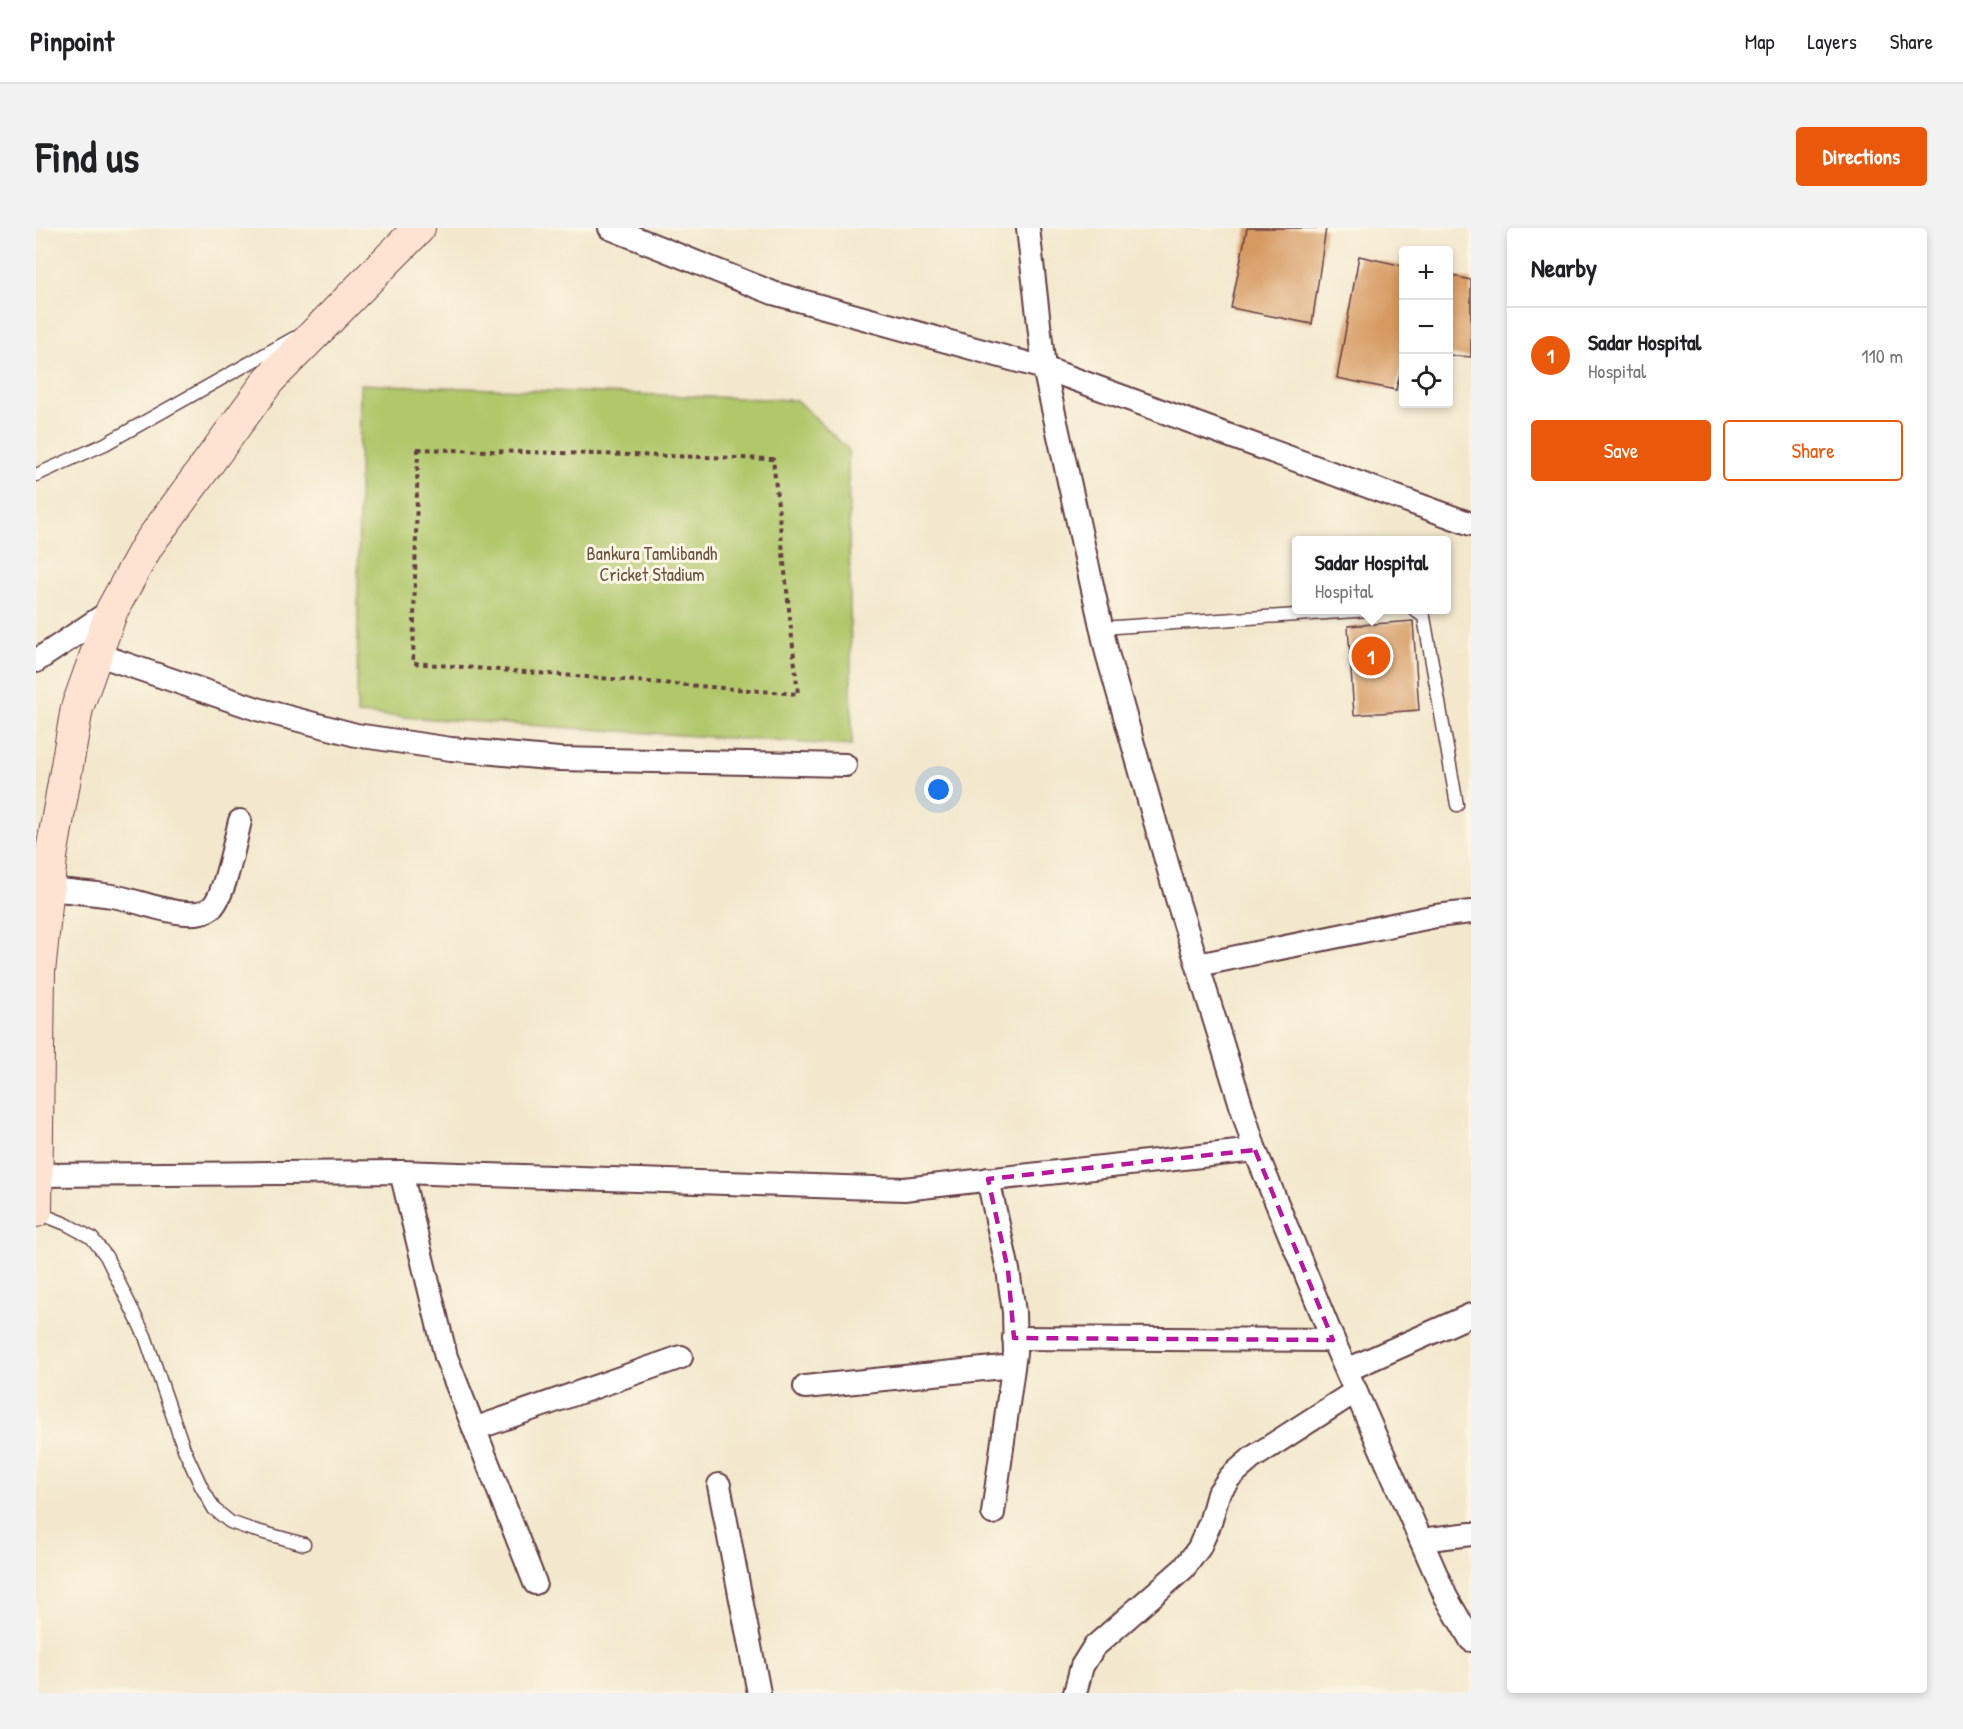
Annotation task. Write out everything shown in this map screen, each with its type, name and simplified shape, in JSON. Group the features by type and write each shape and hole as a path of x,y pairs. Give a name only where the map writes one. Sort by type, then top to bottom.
{"street":[{"path":"36,1212 39,972 51,857 77,708 112,610 147,546 268,380 419,228"},
{"path":"610,228 773,293 1044,368 1471,524"},
{"path":"1028,228 1044,368 1101,628 1198,965 1255,1150 1333,1340 1446,1597 1471,1640"},
{"path":"36,661 112,610"},
{"path":"96,654 257,709 356,735 427,746 559,759 844,765"},
{"path":"48,889 115,896 185,913 199,913 211,908 220,896 240,821"},
{"path":"1198,965 1436,916 1471,912"},
{"path":"38,1175 401,1172 904,1189 1255,1150"},
{"path":"401,1172 446,1357 535,1583"},
{"path":"988,1179 1008,1270 1014,1312 1013,1366 993,1513"},
{"path":"1347,1370 1471,1315"},
{"path":"1014,1338 1333,1340"},
{"path":"474,1429 681,1357"},
{"path":"805,1387 1013,1366"},
{"path":"1076,1693 1082,1666 1094,1647 1184,1568 1199,1548 1210,1523 1218,1494 1230,1477 1252,1458 1356,1391"},
{"path":"719,1485 759,1693"},
{"path":"1421,1540 1471,1534"}],"lane":[{"path":"36,475 105,444 329,319"},
{"path":"1101,628 1299,614"},
{"path":"1421,614 1424,617 1457,805"},
{"path":"36,1212 92,1238 106,1256 145,1336 184,1449 214,1509 230,1522 240,1526 304,1544"}],"path":[{"path":"418,448 773,459 798,694 413,663 418,448"}],"highlighted area":[{"path":"1255,1150 1333,1340 1014,1338 1008,1270 988,1179"}],"green space":[{"name":"Bankura Tamlibandh Cricket Stadium","path":"360,384 796,400 848,449 852,746 357,714"}],"building":[{"path":"1247,228 1326,228 1312,324 1231,308"},
{"path":"1359,256 1399,265 1399,378 1396,390 1337,378"},
{"path":"1453,276 1471,280 1471,357 1453,355"},
{"path":"1413,621 1419,710 1354,715 1348,626"}],"place":[{"name":"Sadar Hospital","path":"1371,656"}]}
